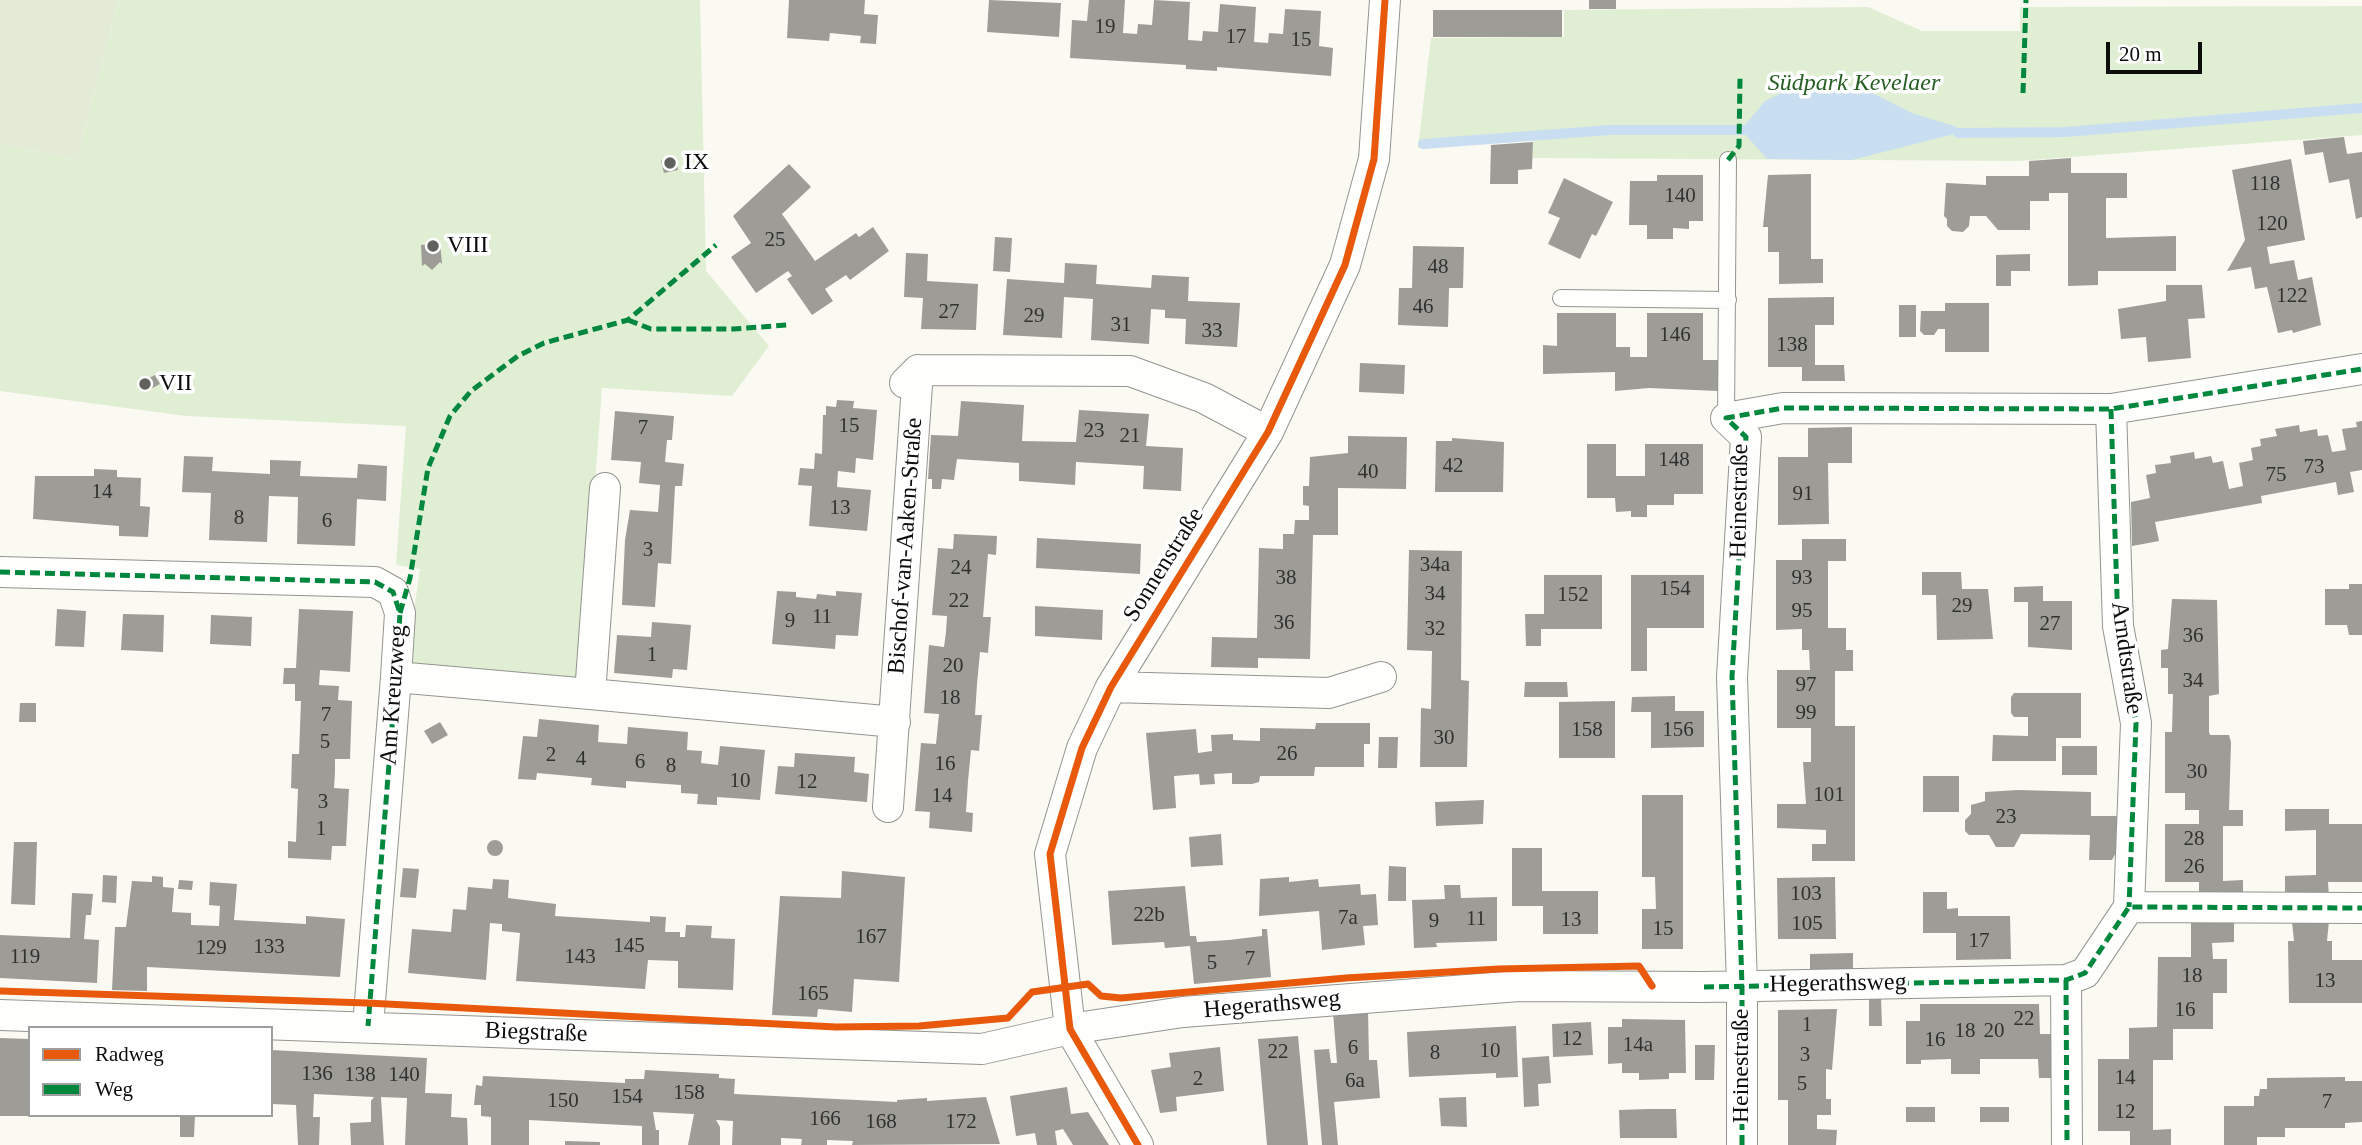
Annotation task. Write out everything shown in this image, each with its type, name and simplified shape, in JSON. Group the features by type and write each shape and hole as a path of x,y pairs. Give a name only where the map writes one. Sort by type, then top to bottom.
{"street":[{"name":"Sonnenstraße","path":"1138,1145 1070,1029 1050,855 1082,748 1111,687 1268,432 1345,265 1374,159 1385,0"},
{"name":"Heinestraße","path":"1726,418 1783,408 2110,409 2362,369"},
{"path":"896,392 918,370 1130,371 1204,398 1268,432"},
{"name":"Bischof-van-Aaken-Straße","path":"888,807 918,370"},
{"name":"Arndtstraße","path":"2110,409 2118,626 2136,723 2129,907"},
{"name":"Heinestraße","path":"1726,418 1746,437 1732,677 1742,986 1742,1145"},
{"path":"590,694 605,488"},
{"name":"Am Kreuzweg","path":"0,572 375,582 393,592 400,612 368,1026"},
{"path":"396,677 895,722"},
{"path":"1111,687 1329,693 1381,677"},
{"path":"2067,1145 2066,980 2085,973 2129,907 2362,908"},
{"name":"Hegerathsweg","path":"1070,1029 1182,1012 1519,986 1742,986 2066,980"},
{"name":"Biegstraße","path":"0,1015 982,1049 1070,1029"}],"lane":[{"path":"1726,418 1728,160"},
{"path":"1561,298 1728,300"}],"green space":[{"path":"0,0 118,0 77,159 0,144"},
{"path":"118,0 700,0 706,271 769,346 732,396 602,388 580,684 405,673 420,569 396,565 406,426 186,416 0,391 0,144 77,159"},
{"name":"Südpark Kevelaer","path":"2362,6 2362,135 2018,161 1533,158 1533,140 1418,148 1431,38 1564,37 1564,10 1868,7 1922,31 2020,31 2020,7"}],"water":[{"path":"1808,80 1865,89 1912,113 1957,127 1958,133 1852,160 1767,159 1744,133 1745,125 1765,101"}],"building":[{"path":"789,0 865,0 864,14 878,15 876,44 860,43 861,36 830,33 829,41 787,38"},
{"path":"989,0 1061,3 1059,37 987,32"},
{"path":"1089,0 1125,0 1123,33 1137,34 1138,24 1152,25 1154,0 1190,2 1188,40 1202,41 1203,31 1218,32 1220,4 1256,7 1254,42 1268,43 1269,33 1283,34 1285,9 1321,11 1319,46 1333,48 1331,76 1217,67 1217,71 1186,69 1186,65 1070,58 1072,20 1087,21"},
{"path":"1589,0 1616,0 1616,9 1589,9"},
{"path":"1433,10 1562,10 1562,37 1433,37"},
{"path":"2344,137 2347,154 2362,152 2362,217 2356,219 2349,179 2329,183 2323,152 2305,155 2303,141"},
{"path":"1533,142 1532,169 1518,170 1518,184 1490,184 1491,145"},
{"path":"676,158 678,170 664,173 661,161"},
{"path":"2071,158 2071,173 2127,173 2127,198 2106,198 2106,238 2176,236 2176,271 2098,271 2098,285 2068,286 2068,193 2049,193 2049,201 2030,201 2030,230 1998,230 1986,216 1970,216 1969,226 1963,232 1952,231 1947,226 1944,216 1946,183 1986,185 1986,176 2029,176 2029,161"},
{"path":"2291,159 2305,240 2267,247 2270,264 2294,260 2298,280 2312,277 2321,325 2293,333 2292,330 2278,333 2267,287 2255,289 2251,267 2227,271 2245,240 2232,170"},
{"path":"789,164 811,187 782,214 815,261 856,233 859,237 873,227 889,251 850,280 846,275 825,289 833,301 812,315 787,279 792,276 788,271 756,293 731,257 751,243 733,216"},
{"path":"1811,174 1811,259 1823,259 1823,283 1779,284 1779,252 1768,252 1768,227 1763,227 1768,175"},
{"path":"1657,175 1703,175 1703,221 1689,221 1689,229 1673,228 1673,239 1647,239 1647,225 1629,225 1630,181 1657,181"},
{"path":"1564,178 1613,202 1596,236 1592,234 1580,259 1548,244 1560,218 1548,213"},
{"path":"995,237 1012,238 1010,272 993,271"},
{"path":"440,243 442,264 440,262 432,270 425,264 422,266 421,245"},
{"path":"1413,246 1464,247 1463,288 1449,288 1448,327 1398,325 1399,288 1412,288"},
{"path":"906,253 928,254 927,281 978,284 976,330 921,329 923,298 904,297"},
{"path":"2030,254 2030,271 2011,271 2011,286 1996,286 1996,255"},
{"path":"1065,263 1097,265 1096,284 1151,288 1152,275 1189,277 1188,301 1240,303 1237,347 1185,344 1186,319 1165,318 1165,310 1151,309 1149,344 1091,340 1093,299 1064,297 1062,338 1003,335 1007,279 1064,283"},
{"path":"2166,285 2202,285 2205,318 2188,319 2191,358 2148,362 2146,337 2121,339 2118,309 2166,301"},
{"path":"1834,297 1834,325 1815,325 1815,365 1844,365 1845,381 1802,381 1802,367 1768,367 1768,298"},
{"path":"1945,303 1989,303 1989,352 1945,352 1945,329 1938,329 1934,335 1924,335 1920,331 1921,311 1945,311"},
{"path":"1899,305 1916,305 1916,337 1899,337"},
{"path":"1557,313 1616,313 1616,347 1630,347 1630,357 1647,357 1647,313 1703,313 1703,360 1718,360 1718,391 1649,388 1615,391 1615,372 1543,374 1543,345 1557,346"},
{"path":"1360,363 1405,365 1404,394 1359,392"},
{"path":"155,375 160,384 145,392 140,383"},
{"path":"837,400 854,401 853,408 877,410 873,460 856,458 855,473 838,471 837,487 871,490 867,531 809,526 812,486 798,485 800,468 814,469 815,453 822,454 823,415 826,415 826,406 836,407"},
{"path":"961,401 1024,405 1022,441 1076,442 1079,410 1149,414 1146,446 1183,448 1181,491 1143,489 1144,466 1076,462 1075,485 1019,481 1019,463 957,459 954,480 942,479 941,489 932,489 932,479 928,479 931,435 958,436"},
{"path":"615,411 674,416 672,440 667,440 665,462 684,464 682,486 675,486 671,564 658,563 655,607 622,605 625,540 630,510 658,512 660,485 639,483 641,462 611,460"},
{"path":"2362,421 2362,470 2350,472 2354,492 2338,495 2336,482 2261,496 2262,503 2155,522 2159,541 2132,546 2131,502 2150,498 2146,475 2156,473 2155,465 2171,463 2170,456 2194,452 2195,459 2211,456 2213,463 2223,461 2229,489 2243,486 2239,463 2253,460 2251,448 2261,446 2260,439 2277,436 2275,429 2299,425 2300,432 2317,429 2318,436 2328,435 2332,452 2346,450 2342,429 2357,427 2356,422"},
{"path":"1852,427 1852,463 1828,463 1829,524 1778,525 1778,457 1808,457 1808,428"},
{"path":"1348,436 1407,437 1406,489 1338,488 1338,535 1313,535 1310,659 1258,658 1258,668 1211,667 1212,637 1257,638 1259,548 1283,549 1283,534 1294,534 1295,520 1309,520 1309,506 1303,505 1303,486 1309,486 1310,457 1348,453"},
{"path":"1452,438 1504,442 1503,492 1435,492 1436,441 1452,441"},
{"path":"1587,444 1616,444 1616,476 1645,476 1645,444 1703,444 1703,494 1674,494 1674,505 1647,505 1647,517 1631,517 1631,511 1616,512 1615,498 1587,498"},
{"path":"184,456 213,457 212,471 270,474 270,460 301,461 300,476 357,478 358,464 387,466 386,501 357,499 355,546 297,544 298,497 269,496 267,542 209,540 211,493 182,492"},
{"path":"94,469 117,470 117,477 141,478 140,506 150,507 148,537 119,536 119,526 33,519 35,476 94,476"},
{"path":"954,534 997,536 996,555 988,554 983,617 991,617 988,653 980,652 977,684 975,715 982,715 979,751 971,750 968,781 966,812 973,813 972,832 929,828 930,812 915,811 921,743 936,744 939,714 924,713 929,645 944,647 946,632 947,616 932,615 938,548 953,549"},
{"path":"1037,538 1141,544 1140,574 1036,568"},
{"path":"1802,539 1846,539 1846,561 1828,561 1828,628 1846,628 1846,650 1853,650 1853,671 1835,671 1835,726 1855,726 1855,861 1812,861 1812,844 1826,844 1826,830 1777,828 1777,804 1806,804 1803,762 1811,762 1811,728 1777,728 1777,670 1810,670 1809,650 1802,650 1802,629 1776,630 1776,560 1802,560"},
{"path":"1409,550 1462,551 1461,680 1469,681 1467,767 1420,767 1421,708 1431,709 1432,651 1407,650"},
{"path":"1922,572 1961,572 1962,589 1988,589 1993,639 1937,640 1936,595 1922,595"},
{"path":"1544,575 1602,575 1602,629 1541,629 1541,646 1526,646 1525,614 1544,614"},
{"path":"1631,575 1704,575 1704,628 1647,628 1647,671 1631,671"},
{"path":"2349,584 2362,584 2362,635 2349,635 2347,625 2325,625 2325,589 2349,589"},
{"path":"2043,586 2043,601 2072,601 2072,650 2028,647 2028,602 2014,602 2014,587"},
{"path":"777,591 796,592 796,597 816,599 817,594 836,596 836,591 862,593 858,636 836,635 835,649 772,644"},
{"path":"2172,599 2217,600 2219,694 2209,696 2209,732 2210,735 2229,735 2231,742 2229,810 2243,810 2243,826 2223,826 2223,881 2243,880 2243,897 2199,897 2199,882 2165,882 2165,824 2199,824 2199,810 2185,810 2185,793 2165,793 2165,732 2172,732 2173,694 2168,694 2168,668 2161,668 2161,650 2168,649"},
{"path":"1035,606 1103,610 1102,640 1035,636"},
{"path":"57,609 86,611 84,647 55,646"},
{"path":"299,609 353,611 350,672 320,670 319,685 339,686 338,700 352,701 350,759 335,759 334,788 349,789 346,846 332,846 331,860 288,858 288,841 296,842 298,789 291,788 292,754 299,754 301,701 295,701 295,684 283,684 284,668 296,668"},
{"path":"123,614 164,615 163,652 121,650"},
{"path":"211,615 252,617 251,646 210,644"},
{"path":"652,622 691,625 687,670 673,669 672,678 614,673 617,635 651,637"},
{"path":"1525,682 1567,682 1568,697 1524,697"},
{"path":"2014,693 2081,693 2081,738 2056,738 2056,761 1992,761 1993,735 2028,736 2028,717 2014,717 2011,713 2011,697"},
{"path":"1675,696 1675,711 1704,711 1704,747 1651,748 1651,712 1631,712 1632,697"},
{"path":"1615,701 1615,758 1559,758 1559,702"},
{"path":"20,703 36,703 36,722 19,722"},
{"path":"539,719 599,725 598,742 627,744 628,727 688,732 687,750 702,751 701,763 718,765 720,746 765,750 760,800 717,797 717,805 697,804 698,794 681,793 681,785 626,781 626,788 591,785 592,778 537,773 536,780 518,779 523,736 537,737"},
{"path":"440,722 448,735 432,744 424,731"},
{"path":"1316,723 1370,723 1370,744 1364,744 1364,767 1315,767 1314,776 1260,776 1259,782 1252,784 1232,784 1232,773 1214,774 1215,784 1200,785 1199,774 1174,776 1176,808 1153,810 1146,733 1196,729 1198,753 1212,751 1211,735 1233,734 1233,740 1260,741 1260,728 1315,729"},
{"path":"1379,737 1398,737 1397,768 1378,768"},
{"path":"2062,746 2097,746 2097,775 2062,775"},
{"path":"795,753 855,757 854,772 869,774 867,802 775,794 778,766 794,767"},
{"path":"1923,776 1959,776 1959,812 1923,812"},
{"path":"1985,792 2091,792 2091,816 2119,816 2119,847 2112,860 2089,860 2090,835 2021,834 2014,847 1996,847 1989,835 1969,835 1965,831 1965,820 1971,814 1971,805 1985,801"},
{"path":"1642,795 1683,795 1683,949 1642,949 1642,909 1656,909 1655,877 1642,877"},
{"path":"1484,800 1483,824 1436,826 1435,802"},
{"path":"2285,809 2329,809 2329,824 2362,824 2362,882 2328,882 2329,897 2285,897 2285,876 2316,875 2316,830 2285,831"},
{"path":"1221,834 1223,865 1191,867 1189,837"},
{"path":"492,840 498,840 503,848 501,854 492,856 487,851 487,845"},
{"path":"14,842 37,842 35,905 11,904"},
{"path":"1512,848 1542,848 1542,891 1598,891 1598,934 1543,934 1543,906 1512,906"},
{"path":"1389,866 1406,867 1406,901 1388,901"},
{"path":"403,868 419,869 416,898 400,897"},
{"path":"842,871 905,877 899,982 854,979 852,1012 818,1009 817,1017 772,1015 780,896 841,898"},
{"path":"103,875 117,876 116,903 102,902"},
{"path":"152,876 163,877 163,887 174,888 172,912 191,913 191,925 219,926 220,906 209,905 210,882 237,884 234,920 306,924 306,916 345,919 340,977 147,967 147,991 112,990 115,927 126,927 132,881 152,882"},
{"path":"1289,877 1289,882 1318,879 1319,887 1360,884 1361,895 1376,894 1378,925 1363,926 1365,945 1322,950 1319,911 1259,916 1260,879"},
{"path":"1835,877 1836,939 1778,939 1777,878"},
{"path":"493,879 509,880 508,898 556,904 555,916 650,922 650,916 666,917 665,932 680,932 680,937 685,937 686,925 712,926 711,938 735,939 733,990 678,988 678,961 648,960 645,989 516,981 520,933 502,931 502,924 490,923 486,980 408,973 412,929 451,932 453,909 466,910 468,887 492,889"},
{"path":"179,880 193,881 192,890 178,889"},
{"path":"1444,885 1460,885 1461,898 1497,897 1497,941 1436,943 1437,947 1414,948 1412,900 1445,899"},
{"path":"1185,886 1190,936 1196,936 1197,942 1229,940 1262,936 1262,929 1267,929 1271,977 1194,984 1190,946 1165,948 1164,942 1112,945 1108,891"},
{"path":"1923,892 1947,892 1947,909 1958,908 1958,916 2010,916 2011,959 1956,960 1956,933 1923,933"},
{"path":"72,893 93,894 91,915 86,915 84,939 99,940 97,983 0,978 0,935 70,938"},
{"path":"2329,921 2327,941 2332,941 2332,960 2362,960 2362,1003 2289,1003 2288,941 2294,941 2292,922"},
{"path":"2191,923 2234,923 2234,942 2212,943 2213,959 2227,959 2227,993 2213,993 2213,1029 2173,1029 2173,1060 2153,1060 2153,1130 2171,1129 2171,1145 2130,1145 2130,1131 2098,1131 2098,1059 2129,1059 2129,1028 2157,1027 2158,957 2191,957"},
{"path":"1853,953 1853,973 1810,973 1810,954"},
{"path":"1869,997 1881,997 1882,1026 1869,1026"},
{"path":"1920,1004 2039,1004 2040,1034 2054,1034 2054,1078 2039,1078 2038,1059 1980,1059 1980,1074 1951,1074 1951,1059 1921,1060 1921,1064 1906,1064 1906,1021 1920,1021"},
{"path":"1837,1009 1832,1070 1826,1069 1826,1099 1831,1099 1831,1115 1817,1115 1817,1129 1837,1130 1836,1145 1788,1145 1788,1100 1778,1100 1778,1010"},
{"path":"1368,1010 1369,1060 1377,1060 1380,1098 1334,1102 1338,1145 1322,1145 1314,1050 1329,1049 1331,1063 1337,1063 1333,1012"},
{"path":"1622,1019 1685,1020 1686,1073 1669,1073 1669,1079 1639,1080 1639,1073 1622,1073 1622,1063 1608,1064 1608,1027 1622,1027"},
{"path":"1591,1022 1593,1055 1553,1057 1552,1024"},
{"path":"1516,1026 1518,1077 1496,1078 1496,1073 1409,1077 1407,1032"},
{"path":"1298,1036 1308,1145 1267,1145 1258,1039"},
{"path":"0,1038 28,1039 28,1116 0,1116"},
{"path":"1695,1045 1715,1045 1714,1080 1695,1080"},
{"path":"1220,1047 1224,1091 1176,1097 1177,1111 1160,1113 1151,1070 1171,1067 1169,1053"},
{"path":"273,1050 427,1058 425,1093 452,1094 451,1117 467,1118 468,1145 405,1145 407,1098 381,1097 384,1145 351,1145 350,1123 371,1122 371,1101 374,1097 314,1094 313,1117 320,1117 319,1145 298,1145 296,1105 273,1104"},
{"path":"1549,1056 1551,1083 1538,1084 1539,1106 1524,1107 1522,1058"},
{"path":"645,1070 719,1074 719,1078 735,1079 734,1094 897,1102 927,1098 927,1101 986,1097 1000,1144 852,1145 853,1141 827,1140 827,1145 801,1145 802,1139 781,1138 781,1145 732,1145 733,1121 716,1120 720,1127 720,1145 688,1145 694,1114 653,1112 656,1130 659,1130 659,1145 642,1145 642,1126 529,1120 529,1145 491,1145 491,1117 481,1116 481,1105 474,1105 476,1085 482,1086 483,1076 625,1083 625,1079 644,1079"},
{"path":"2345,1077 2345,1081 2362,1081 2362,1122 2345,1123 2345,1128 2285,1128 2285,1137 2257,1137 2257,1145 2224,1145 2224,1106 2254,1106 2254,1096 2259,1096 2260,1089 2267,1089 2267,1078"},
{"path":"1067,1087 1071,1114 1088,1112 1109,1145 1073,1145 1063,1129 1055,1131 1057,1145 1037,1145 1035,1133 1016,1136 1010,1096"},
{"path":"1466,1097 1467,1127 1441,1126 1439,1098"},
{"path":"1906,1107 1935,1107 1935,1122 1906,1122"},
{"path":"1980,1107 2009,1107 2009,1122 1980,1122"},
{"path":"1676,1109 1677,1138 1620,1138 1619,1110"},
{"path":"180,1117 195,1117 194,1137 180,1137"},
{"path":"565,1141 600,1142 600,1145 565,1145"}],"waterway":[{"path":"1958,133 2066,132 2362,108"},
{"path":"1423,144 1610,130 1745,130"}],"marked path":[{"path":"2023,93 2026,0"},
{"path":"1728,160 1739,146 1740,78"},
{"path":"400,613 410,578 428,468 450,416 471,391 518,356 544,343 628,320 716,245"},
{"path":"628,320 651,329 733,329 787,325"},
{"path":"1742,1145 1742,986 1732,677 1746,437 1726,418 1783,408 2111,409 2362,369"},
{"path":"2111,409 2118,626 2136,723 2129,907"},
{"path":"0,572 375,582 393,592 400,613 368,1026"},
{"path":"1704,987 2066,980 2085,973 2129,907 2362,908"},
{"path":"2066,980 2067,1145"}],"cycle path":[{"path":"1138,1145 1070,1029 1050,854 1082,748 1111,687 1268,432 1345,265 1374,159 1385,0"},
{"path":"0,991 367,1003 836,1027 919,1026 1008,1018 1032,992 1088,984 1101,996 1121,998 1346,978 1499,969 1639,966 1652,986"}],"place":[{"name":"IX","path":"670,163"},
{"name":"VIII","path":"433,246"},
{"name":"VII","path":"145,384"}]}
